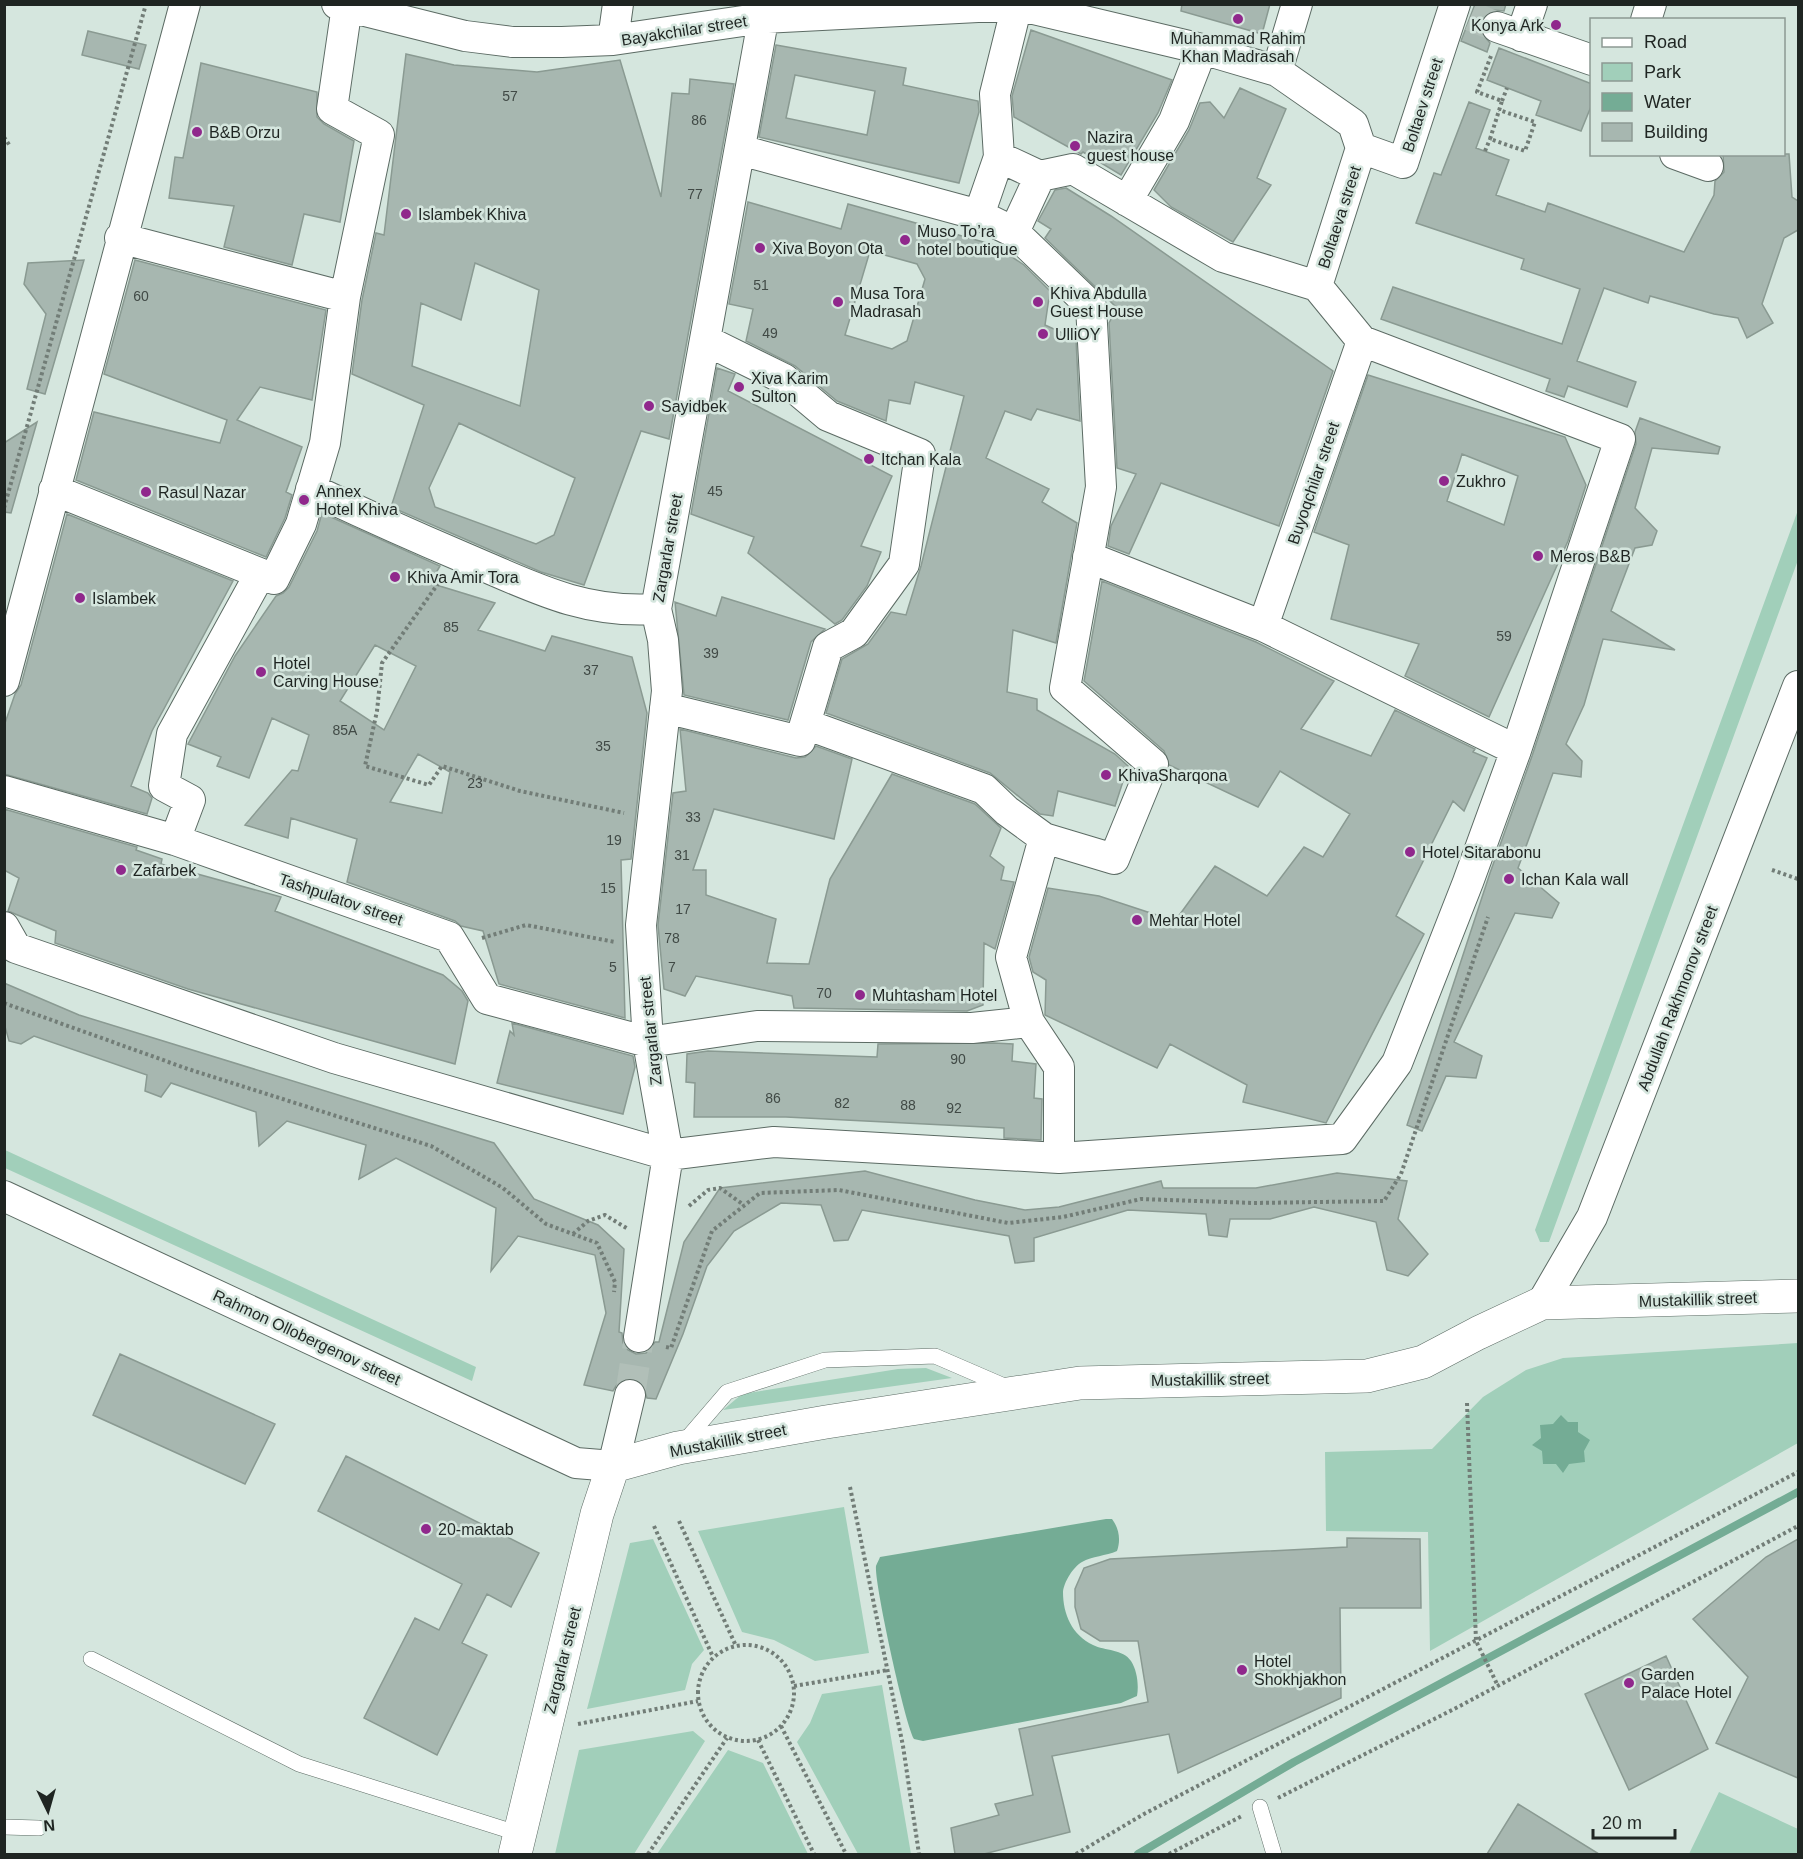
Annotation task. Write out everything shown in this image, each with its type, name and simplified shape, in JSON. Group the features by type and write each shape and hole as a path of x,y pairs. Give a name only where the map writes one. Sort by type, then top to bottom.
{"main road":[{"name":"Mustakillik street","path":"613,1466 678,1448 1080,1383 1367,1376 1423,1362 1478,1332 1542,1304 1798,1296"},
{"name":"Zargarlar street","path":"517,1844 597,1514 613,1466"}],"street":[{"path":"4,681 120,238 185,4"},
{"path":"613,40 618,4"},
{"path":"1277,71 1297,4"},
{"path":"1483,21 1532,4"},
{"path":"54,490 274,579 301,524 325,443 345,297 379,135 332,109 342,5"},
{"name":"Bayakchilar street","path":"342,5 477,37 512,42 613,40 764,11 1017,5 1202,50 1277,71 1353,124 1361,148"},
{"path":"979,215 999,156 995,94 1017,5"},
{"name":"Zargarlar street","path":"639,1337 668,1155 648,1042 641,925 667,691 663,640 656,609 764,11"},
{"path":"1483,21 1590,59"},
{"name":"Boltaev street","path":"1361,148 1403,164 1483,21"},
{"path":"1127,201 1174,121 1202,50"},
{"name":"Boltaeva street","path":"1317,286 1361,148"},
{"path":"740,150 979,215 1014,232 1091,306 1101,487 1065,688 1153,764 1114,859 1044,838 1007,811 984,789 805,724"},
{"path":"4,927 16,948 334,1059 668,1155 774,1142 1059,1158 1342,1139 1397,1064 1468,882 1516,750 1620,440 1362,340 1317,286 1223,256 1073,169 1040,176 999,156"},
{"path":"1681,156 1708,166"},
{"path":"1014,232 1040,176"},
{"path":"120,238 345,297"},
{"path":"665,708 800,741 828,647 854,633 904,564 920,454 828,416 784,379 705,340"},
{"name":"Buyoqchilar street","path":"1263,626 1362,340"},
{"path":"311,489 563,600 623,611 656,609"},
{"path":"1088,557 1263,626 1516,750"},
{"path":"175,840 190,800 164,786 172,734 260,574"},
{"name":"Abdullah Rakhmonov street","path":"1542,1304 1593,1217 1798,686"},
{"name":"Tashpulatov street","path":"4,791 175,840 449,937 487,999 648,1042"},
{"path":"1044,838 1011,957 1029,1022 1059,1067 1059,1158"},
{"path":"648,1042 757,1026 972,1028 1029,1022"},
{"name":"Rahmon Ollobergenov street","path":"4,1196 576,1463 613,1466"},
{"path":"613,1466 630,1395"}],"lane":[{"path":"678,1448 727,1392 825,1360 935,1356 1020,1392"},
{"path":"91,1659 299,1764 517,1844"},
{"path":"1260,1807 1274,1854"},
{"path":"4,1827 39,1828"}],"path":[{"path":"4,508 146,4"},
{"path":"1483,21 1478,92 1502,100"},
{"path":"1485,151 1507,88"},
{"path":"1490,139 1525,151 1535,122 1499,110"},
{"path":"4,136 10,146"},
{"path":"458,555 382,663 377,711 365,765 429,785 442,766 520,790 652,818"},
{"path":"1772,870 1798,879"},
{"path":"456,948 526,925 642,947"},
{"path":"4,1003 188,1069 431,1146 503,1188 546,1224 597,1244 615,1282 614,1302"},
{"path":"720,1188 744,1205"},
{"path":"573,1234 588,1221"},
{"path":"671,1348 677,1333"},
{"path":"1467,1403 1476,1641 1498,1686"},
{"path":"1076,1854 1144,1814 1798,1472"},
{"path":"850,1487 903,1746 919,1854"},
{"path":"679,1521 736,1646"},
{"path":"654,1526 713,1658"},
{"path":"1169,1854 1498,1686 1798,1526"},
{"path":"736,1646 758,1646 773,1652 784,1663 794,1686 792,1708 781,1726 758,1740 743,1741 727,1738 713,1729 698,1701 698,1685 703,1670 726,1648 736,1646"},
{"path":"794,1686 888,1670"},
{"path":"573,1725 698,1701"},
{"path":"781,1726 846,1854"},
{"path":"648,1854 727,1738"},
{"path":"758,1740 814,1854"}],"green space":[{"path":"1798,510 1798,560 1549,1242 1540,1242 1535,1230"},
{"path":"5,1150 476,1367 472,1381 5,1168"},
{"path":"1798,1343 1798,1443 1430,1651 1428,1532 1326,1531 1325,1452 1432,1449 1483,1397 1526,1370 1563,1358"},
{"path":"926,1368 952,1378 723,1410 742,1394 898,1369"},
{"path":"844,1507 869,1653 815,1661 774,1640 742,1632 698,1531"},
{"path":"653,1539 704,1650 692,1664 685,1690 587,1709 630,1543"},
{"path":"882,1685 911,1854 858,1854 797,1742 810,1723 822,1694"},
{"path":"693,1731 705,1741 634,1854 555,1854 579,1750"},
{"path":"728,1750 763,1763 808,1854 657,1854"},
{"path":"1719,1792 1798,1829 1798,1854 1689,1854"}],"water":[{"path":"1561,1415 1568,1422 1578,1422 1578,1432 1590,1440 1584,1451 1585,1462 1569,1464 1563,1473 1556,1464 1543,1464 1542,1451 1532,1445 1541,1438 1540,1425 1553,1424"},
{"path":"1112,1519 1118,1530 1117,1551 1086,1560 1075,1567 1063,1592 1065,1608 1070,1623 1079,1636 1093,1645 1128,1657 1135,1669 1137,1696 1121,1703 923,1741 914,1739 897,1682 880,1598 876,1566 880,1557"}],"building":[{"name":"Muhammad Rahim Khan Madrasah","path":"1182,4 1270,4 1262,34 1181,11"},
{"path":"1475,4 1506,4 1504,11 1493,10 1481,21 1480,31 1490,43 1487,52 1461,41"},
{"path":"1031,30 1172,80 1158,113 1121,175 1083,152 1081,154 1014,117 1012,96"},
{"path":"88,31 146,45 139,69 82,55"},
{"path":"776,45 906,68 903,85 978,101 979,112 959,183 759,137","holes":["795,75 875,91 867,135 786,118"]},
{"path":"1499,48 1590,83 1590,109 1581,131 1536,115 1541,101 1487,80"},
{"path":"406,54 454,65 537,72 620,60 661,197 672,93 689,94 690,79 734,84 669,439 641,431 584,585 541,572 391,507 424,405 352,374 362,300 376,233 384,235","holes":["475,263 539,290 520,406 412,366 421,303 461,320","459,423 575,478 554,535 536,544 435,507 429,488"]},
{"path":"201,63 317,92 317,117 324,124 354,141 340,222 304,214 292,265 224,247 234,206 169,198 175,157 183,158"},
{"path":"1240,88 1286,109 1257,178 1271,185 1233,242 1171,207 1154,190 1189,130 1200,103 1210,102 1224,118"},
{"path":"1469,102 1490,110 1476,148 1509,160 1496,195 1545,212 1548,203 1684,252 1714,195 1715,181 1724,172 1723,156 1785,156 1789,154 1792,197 1798,201 1798,230 1784,238 1762,304 1773,323 1747,338 1738,318 1714,314 1650,296 1648,303 1604,288 1577,361 1636,382 1627,407 1568,386 1564,397 1546,391 1550,379 1381,319 1393,287 1562,344 1580,289 1521,269 1524,259 1416,223 1434,173 1441,175"},
{"path":"1066,188 1111,216 1333,371 1279,526 1161,483 1129,554 1108,546 1111,526 1136,474 1117,468 1109,323 1117,308 1045,238 1051,229 1038,221 1055,190"},
{"path":"748,202 841,229 848,204 994,245 1024,265 1050,291 1045,325 1076,339 1080,421 1037,409 1031,420 1005,411 986,458 1049,489 1042,502 1077,523 1056,643 1013,630 1007,692 1037,699 1037,710 1115,754 1128,766 1115,806 1058,791 1053,816 1040,814 990,773 826,713 842,659 868,644 891,612 906,615 921,566 964,396 915,382 910,404 889,400 886,421 837,401 795,366 746,341 753,309 729,304","holes":["870,251 917,264 925,279 907,341 892,349 845,335"]},
{"path":"84,260 45,394 27,389 46,314 24,284 28,263"},
{"path":"135,260 326,310 312,400 260,387 237,420 302,447 286,492 292,495 285,518 266,557 76,480 94,412 220,443 227,420 104,374"},
{"path":"717,368 735,374 728,391 892,476 861,546 881,552 867,586 842,620 835,624 748,553 754,537 691,514"},
{"path":"1368,375 1565,437 1586,485 1568,541 1489,717 1405,676 1419,644 1331,619 1349,545 1314,532","holes":["1462,454 1518,476 1504,525 1447,501"]},
{"path":"1640,418 1720,447 1718,454 1652,448 1635,508 1657,531 1652,545 1635,548 1611,611 1675,650 1603,639 1584,705 1566,744 1582,761 1581,777 1553,773 1518,868 1559,903 1552,918 1515,913 1454,1042 1482,1056 1476,1078 1446,1076 1422,1131 1407,1125 1636,444 1635,432"},
{"path":"37,422 11,513 4,512 4,443"},
{"path":"322,513 440,566 430,583 495,603 478,630 545,651 552,636 632,657 647,713 631,859 621,860 625,1018 499,984 483,931 461,926 455,921 347,882 357,839 291,818 288,838 245,825 292,770 298,771 309,735 272,718 249,778 217,766 221,757 188,744 235,656 276,596 289,587 317,531","holes":["375,645 416,666 384,730 340,701","418,754 450,772 442,813 390,802"]},
{"path":"67,514 233,581 152,731 131,786 148,793 152,798 147,814 4,774 4,726 15,694 21,685"},
{"path":"1102,581 1256,642 1334,681 1301,729 1371,756 1395,710 1475,749 1473,752 1487,758 1464,811 1453,801 1396,916 1424,934 1326,1123 1243,1102 1247,1085 1170,1044 1157,1068 1045,1015 1046,980 1033,972 1029,957 1048,888 1099,896 1175,921 1215,866 1267,896 1304,847 1323,857 1350,814 1280,771 1258,807 1169,765 1164,751 1084,681"},
{"path":"722,597 825,629 811,642 788,720 684,695 675,602 716,616"},
{"path":"680,729 796,758 805,757 816,746 852,759 834,839 714,809 693,870 706,870 706,895 776,919 767,963 809,964 830,879 892,774 975,804 1001,828 990,856 1004,867 1001,880 1014,882 995,949 984,943 983,1005 967,1011 794,1008 792,996 696,976 685,996 664,989 658,925 673,793 686,791"},
{"path":"4,809 137,847 136,850 162,859 161,864 281,897 275,911 443,975 462,991 468,1001 455,1064 188,989 55,943 56,931 8,911 19,878 4,870"},
{"path":"4,983 79,1015 494,1143 534,1199 598,1225 624,1249 619,1332 622,1333 623,1343 628,1350 636,1354 646,1353 655,1342 659,1342 684,1242 720,1188 865,1171 975,1200 1025,1210 1059,1207 1161,1181 1163,1188 1256,1188 1337,1173 1407,1181 1398,1219 1428,1254 1408,1276 1387,1270 1376,1222 1314,1207 1270,1219 1230,1219 1227,1237 1209,1235 1206,1214 1128,1210 1034,1238 1034,1261 1015,1263 1009,1236 862,1210 848,1240 834,1241 821,1205 781,1203 734,1231 707,1266 683,1334 656,1399 647,1398 642,1383 633,1378 618,1383 613,1391 584,1385 606,1313 595,1255 518,1236 491,1271 496,1208 396,1158 359,1179 366,1145 287,1121 259,1146 256,1112 171,1083 161,1097 145,1091 147,1075 34,1036 21,1044 9,1041 4,1023"},
{"path":"512,1023 633,1056 635,1067 623,1114 497,1083 510,1031 514,1035"},
{"path":"878,1044 1013,1044 1012,1061 1036,1064 1034,1098 1042,1099 1041,1140 1004,1138 1004,1128 786,1117 694,1117 695,1083 686,1082 687,1054 708,1051 877,1057"},
{"path":"120,1354 275,1424 245,1484 93,1415"},
{"path":"346,1456 539,1553 511,1607 487,1594 462,1643 487,1655 437,1755 364,1718 415,1618 439,1630 462,1584 318,1511"},
{"name":"Hotel Shokhjakhon","path":"1347,1538 1420,1539 1421,1608 1340,1608 1341,1698 1178,1773 1169,1734 1052,1756 1070,1832 984,1854 955,1854 951,1828 999,1815 995,1804 1033,1795 1019,1729 1148,1702 1138,1641 1100,1641 1081,1629 1075,1607 1075,1589 1084,1568 1110,1559 1347,1547"},
{"path":"1798,1539 1798,1778 1716,1743 1748,1677 1693,1619 1766,1557"},
{"path":"1666,1656 1708,1749 1629,1790 1585,1694"},
{"path":"1518,1804 1599,1854 1487,1854"}],"waterway":[{"path":"1138,1854 1294,1762 1798,1492"}],"tunnel":[{"path":"1471,16 1497,27"},
{"path":"630,1395 639,1337"}],"place":[{"name":"Muhammad Rahim Khan Madrasah","path":"1238,19"},
{"name":"Konya Ark","path":"1556,25"},
{"name":"B&B Orzu","path":"197,132"},
{"name":"Nazira guest house","path":"1075,146"},
{"name":"Islambek Khiva","path":"406,214"},
{"name":"Muso To’ra hotel boutique","path":"905,240"},
{"name":"Xiva Boyon Ota","path":"760,248"},
{"name":"Musa Tora Madrasah","path":"838,302"},
{"name":"Khiva Abdulla Guest House","path":"1038,302"},
{"name":"UlliOY","path":"1043,334"},
{"name":"Xiva Karim Sulton","path":"739,387"},
{"name":"Sayidbek","path":"649,406"},
{"name":"Itchan Kala","path":"869,459"},
{"name":"Zukhro","path":"1444,481"},
{"name":"Rasul Nazar","path":"146,492"},
{"name":"Annex Hotel Khiva","path":"304,500"},
{"name":"Meros B&B","path":"1538,556"},
{"name":"Khiva Amir Tora","path":"395,577"},
{"name":"Islambek","path":"80,598"},
{"name":"Hotel Carving House","path":"261,672"},
{"name":"KhivaSharqona","path":"1106,775"},
{"name":"Hotel Sitarabonu","path":"1410,852"},
{"name":"Zafarbek","path":"121,870"},
{"name":"Ichan Kala wall","path":"1509,879"},
{"name":"Mehtar Hotel","path":"1137,920"},
{"name":"Muhtasham Hotel","path":"860,995"},
{"name":"20-maktab","path":"426,1529"},
{"name":"Hotel Shokhjakhon","path":"1242,1670"},
{"name":"Garden Palace Hotel","path":"1629,1683"}]}
